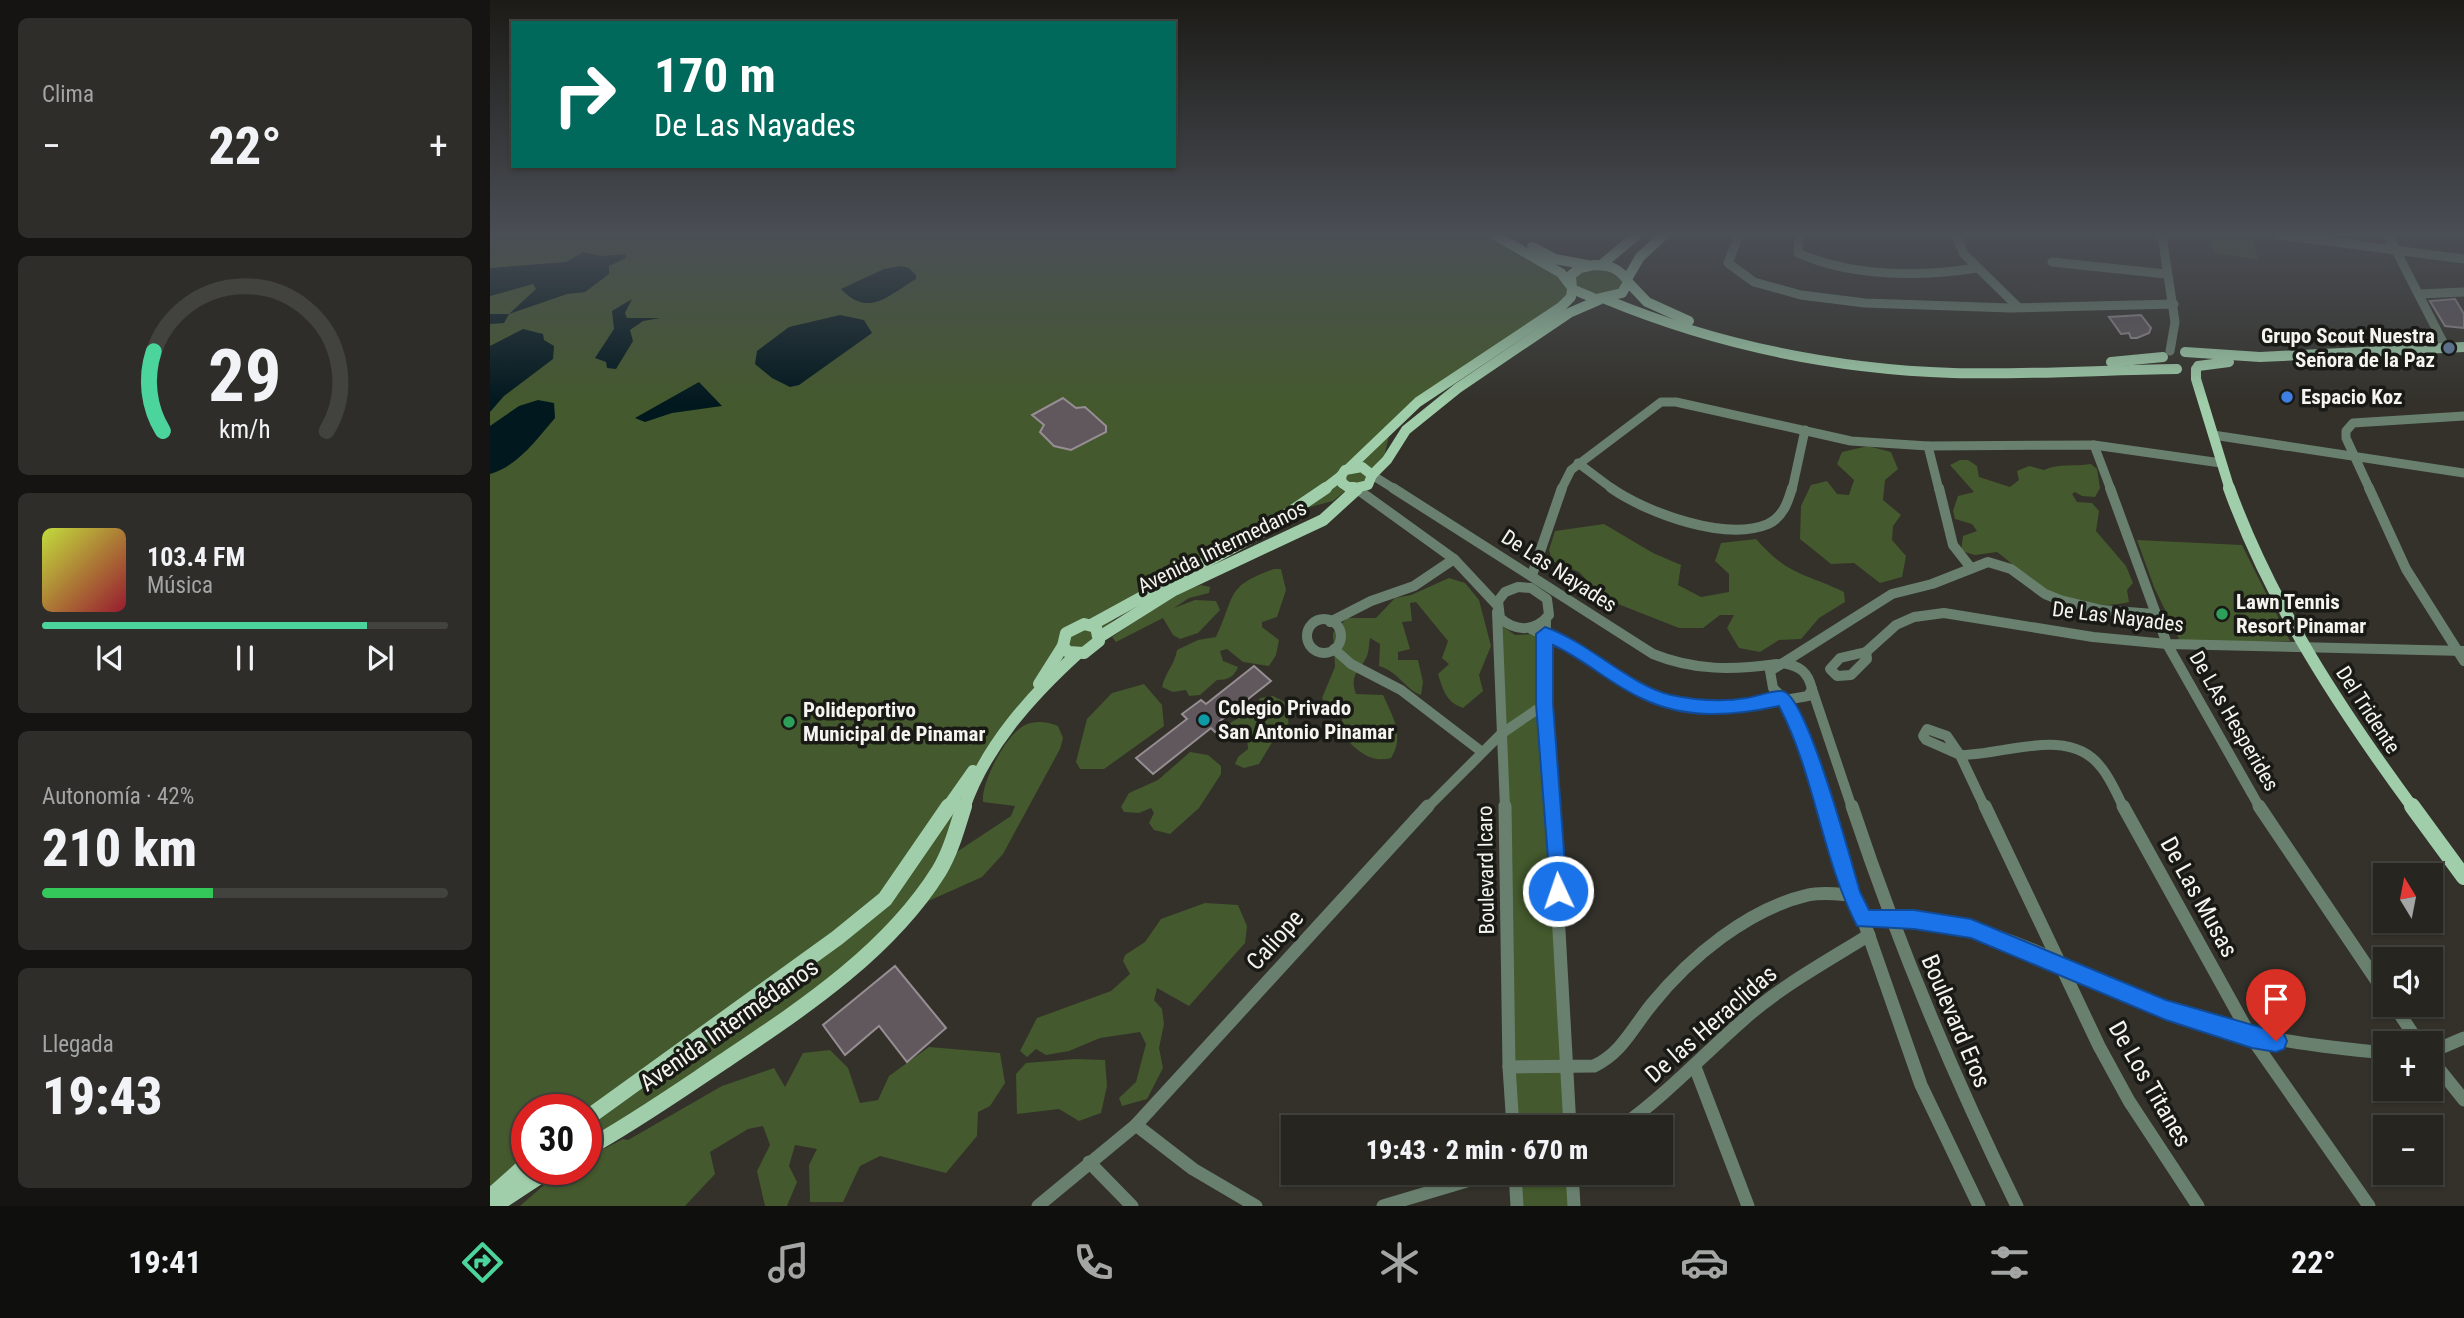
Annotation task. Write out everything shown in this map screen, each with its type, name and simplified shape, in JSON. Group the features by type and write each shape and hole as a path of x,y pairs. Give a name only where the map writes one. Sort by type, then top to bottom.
{"main road":[{"path":"1090,625 1099,631 1101,636 1090,650 1070,650 1063,640 1071,629 1090,625 1257,537 1302,509 1418,402 1562,307 1571,297 1571,291"},
{"path":"1577,291 1583,296 1651,317 1778,353 1951,373 2179,370 2260,357 2464,348"},
{"path":"1345,472 1345,486 1357,489 1370,483 1372,475 1387,460 1406,430 1458,388 1569,313 1623,291"},
{"path":"1637,291 1647,302 1690,321 1816,353 1984,367 2075,366 2185,352 2260,357"},
{"path":"2185,352 2197,360 2197,367"},
{"name":"Del Tridente","path":"2167,354 2167,363 2179,370 2201,394"},
{"name":"Del Tridente","path":"2197,367 2201,394 2221,463 2250,540 2304,647 2354,727 2464,877"},
{"path":"1345,472 1362,467 1372,475"},
{"name":"Avenida Intermedanos","path":"1101,636 1161,596 1317,524 1348,503 1357,489"},
{"name":"Avenida Intermédanos","path":"602,1107 837,938 885,899 1070,650"},
{"name":"Avenida Intermédanos","path":"602,1140 783,1022 837,979 906,912 940,870 985,764 1070,650"},
{"path":"490,1197 511,1178"},
{"path":"494,1206 526,1185"}],"street":[{"path":"1783,291 1850,302 2018,307 2174,304"},
{"path":"2001,291 2018,307"},
{"path":"2167,354 2175,340 2174,304 2171,291"},
{"path":"2418,291 2446,348"},
{"path":"2419,294 2464,292"},
{"path":"1497,609 1501,596 1533,575 1564,483 1578,463 1661,402 1676,402 1851,441 1928,446 2094,445 2221,463"},
{"path":"2464,416 2368,420 2353,424 2346,431 2346,438 2406,569 2460,651 2464,662"},
{"path":"1578,463 1618,494 1664,514 1715,527 1762,527 1776,520 1785,508 1805,430"},
{"path":"2213,435 2353,454 2464,473"},
{"name":"De LAs Hesperides","path":"2094,445 2167,644 2249,792 2373,975"},
{"path":"1928,446 1953,545 1970,568"},
{"name":"De Las Nayades","path":"1372,475 1533,575 1634,643 1689,669 1714,671 1780,663 1892,594 1932,584 1977,564 1996,563 2011,569 2045,594 2060,600 2102,610 2154,614"},
{"path":"1357,489 1454,559 1510,626 1531,629 1545,627 1646,693 1670,702 1712,708 1744,706 1783,699 1803,698 1812,689 1810,678 1802,668 1780,663 1769,676 1783,699 1802,733 1851,895 1864,919 1921,1084 1979,1206"},
{"path":"1454,559 1414,586 1371,601 1330,622 1312,626 1306,639 1316,650 1334,649 1351,664 1401,690 1482,752"},
{"path":"1533,575 1550,610 1545,627 1545,704 1569,1115"},
{"path":"1511,589 1531,588 1543,594"},
{"name":"Boulevard Icaro","path":"1497,609 1507,845 1509,1067 1512,1115"},
{"name":"De Las Nayades","path":"1866,652 1896,625 1914,617 1944,613 2093,637 2167,644 2460,651"},
{"path":"1330,622 1339,627 1343,636 1334,649"},
{"name":"Boulevard Eros","path":"1812,689 1889,918 1962,1097 2017,1206"},
{"name":"Caliope","path":"1038,1206 1136,1125 1392,843 1501,734 1545,704"},
{"name":"De Las Musas","path":"1960,755 2053,745 2082,751 2099,765 2252,1037 2370,1206"},
{"name":"De Los Titanes","path":"1960,755 2099,1046 2129,1101 2198,1206"},
{"name":"De las Heraclidas","path":"1509,1067 1594,1066 1607,1061 1654,1000 1699,956 1767,912 1808,895 1851,895"},
{"path":"1864,919 1889,918 1971,928 2166,1010 2252,1037 2373,1052"},
{"name":"De las Heraclidas","path":"1638,1115 1661,1098 1719,1041 1776,994 1869,935"},
{"path":"2443,1047 2464,1038"},
{"path":"1695,1067 1748,1206"},
{"path":"2443,1074 2464,1100"},
{"path":"1136,1125 1193,1169 1256,1206"},
{"path":"1089,1162 1132,1206"},
{"path":"1383,1206 1453,1185"},
{"path":"1516,1185 1517,1206"},
{"path":"1573,1185 1574,1206"}],"green space":[{"name":"Polideportivo Municipal de Pinamar","path":"490,291 1569,291 1571,297 1392,424 1384,457 1363,488 1344,492 1333,501 1302,509 1138,598 1100,632 987,754 946,859 1011,816 1015,806 983,802 990,771 1010,738 1025,725 1038,722 1058,726 1063,738 1060,749 1003,854 982,877 924,903 837,979 602,1142 602,1094 511,1094 511,1185 528,1185 490,1202"},
{"path":"1591,291 1616,291 1604,295"},
{"path":"1868,446 1891,452 1898,469 1885,480 1883,500 1901,515 1893,526 1892,540 1906,556 1902,577 1880,583 1854,563 1831,564 1800,539 1801,506 1811,485 1827,481 1837,494 1849,495 1854,480 1837,464 1842,452"},
{"path":"1960,460 1968,460 1977,466 1979,477 2010,487 2019,480 2017,471 2029,466 2044,470 2091,464 2097,469 2100,488 2095,497 2082,496 2075,492 2072,494 2077,502 2092,503 2099,511 2096,531 2126,566 2133,583 2127,590 2129,602 2086,604 2054,595 2038,586 1997,552 1975,555 1961,551 1963,536 1977,531 1972,524 1955,519 1953,511 1958,496 1974,492 1950,465"},
{"path":"1604,524 1653,553 1681,565 1678,585 1701,597 1729,592 1729,574 1715,561 1721,543 1756,539 1787,567 1844,592 1845,602 1819,618 1801,639 1779,640 1760,652 1739,648 1727,628 1734,615 1720,615 1703,628 1679,628 1618,604 1599,593 1579,572 1552,561 1549,550 1555,531"},
{"name":"Lawn Tennis Resort Pinamar","path":"2137,540 2242,545 2290,641 2180,641 2154,587"},
{"path":"1274,569 1281,569 1286,590 1277,617 1262,622 1262,627 1279,640 1276,655 1269,666 1243,662 1227,649 1220,651 1223,661 1238,667 1235,673 1217,680 1200,695 1189,696 1186,690 1173,692 1162,687 1177,650 1198,640 1216,637 1239,587"},
{"path":"1449,578 1465,583 1479,600 1491,646 1479,675 1483,691 1463,708 1449,699 1438,674 1449,664 1442,658 1448,641 1416,602 1410,603 1412,621 1402,622 1410,649 1398,652 1398,660 1418,660 1423,682 1421,695 1411,690 1392,672 1379,666 1380,644 1370,638 1367,656 1355,677 1354,687 1356,694 1383,695 1396,727 1397,742 1391,758 1369,757 1356,749 1340,732 1343,716 1331,711 1322,698 1335,667 1333,633 1347,618 1376,618 1395,598 1411,595"},
{"path":"1201,585 1210,587 1209,593 1189,598 1174,608 1195,600 1216,601 1220,610 1198,633 1180,639 1173,635 1163,618 1116,642 1112,637 1180,592"},
{"path":"1501,625 1515,635 1536,634 1545,704 1569,1115 1513,1115"},
{"path":"1144,684 1162,705 1164,726 1104,769 1080,769 1076,762 1087,719 1112,693"},
{"path":"1273,696 1287,703 1289,730 1276,736 1259,764 1244,768 1235,764 1238,757 1248,749 1247,738 1241,733 1234,738 1227,736 1225,726 1254,709 1260,698"},
{"path":"1190,752 1208,755 1221,766 1221,774 1199,808 1170,834 1154,830 1149,823 1154,813 1151,808 1139,813 1124,812 1121,807 1129,793 1158,780"},
{"path":"1205,903 1238,905 1247,926 1245,943 1189,1006 1157,988 1154,1000 1162,1009 1164,1024 1159,1048 1163,1068 1147,1099 1122,1106 1119,1098 1136,1082 1146,1044 1140,1032 1100,1038 1069,1051 1046,1055 1036,1049 1027,1057 1020,1051 1037,1018 1111,991 1130,974 1123,961 1125,955 1145,942 1161,919"},
{"name":"Polideportivo Municipal de Pinamar","path":"929,1047 1000,1053 1005,1083 990,1106 978,1112 977,1136 946,1173 880,1156 860,1166 843,1202 810,1202 809,1165 817,1149 795,1145 789,1166 797,1182 787,1206 765,1206 757,1171 770,1145 763,1126 748,1129 710,1152 715,1174 685,1206 520,1206 544,1185 602,1185 602,1150 623,1139 628,1140 722,1086 774,1068 785,1087 803,1053 830,1050 848,1068 860,1103 878,1100 889,1076"},
{"path":"1105,1060 1107,1086 1101,1113 1079,1121 1059,1109 1017,1114 1016,1074 1026,1063"},
{"path":"1516,1185 1573,1185 1574,1206 1517,1206"}],"water":[{"path":"490,291 507,291 490,296"},
{"path":"534,291 586,291 567,294 509,314"},
{"path":"844,291 896,291 869,303 851,298"},
{"path":"632,299 625,313 627,318 661,318 643,321 630,330 633,341 616,369 607,368 606,362 595,358 614,329 612,311"},
{"path":"490,314 509,314 504,323 490,324"},
{"path":"840,315 864,320 872,333 799,385 790,387 772,378 755,364 757,351 789,327"},
{"path":"523,329 543,334 544,340 554,346 553,359 504,396 490,412 490,346"},
{"path":"699,382 722,406 672,413 645,422 635,418"},
{"path":"538,400 554,403 555,418 518,458 490,474 490,426 519,406"}],"building":[{"path":"2455,299 2464,314 2464,328 2445,326 2430,301"},
{"path":"2141,315 2151,328 2149,333 2137,338 2131,338 2129,333 2121,334 2109,317"},
{"path":"1063,398 1076,408 1085,407 1106,426 1106,432 1071,450 1054,446 1040,432 1044,425 1032,415"},
{"name":"Colegio Privado San Antonio Pinamar","path":"1254,666 1271,681 1220,721 1228,728 1219,736 1211,728 1153,774 1136,758 1187,719 1182,714 1201,700 1206,704"},
{"path":"895,966 946,1028 907,1062 879,1026 845,1055 823,1025"}],"place":[{"name":"Grupo Scout Nuestra Señora de la Paz","path":"2449,348"},
{"name":"Espacio Koz","path":"2287,397"},
{"name":"Lawn Tennis Resort Pinamar","path":"2222,614"},
{"name":"Colegio Privado San Antonio Pinamar","path":"1204,720"},
{"name":"Polideportivo Municipal de Pinamar","path":"789,722"}],"route":[{"path":"1558,891 1545,704 1545,634 1578,649 1646,693 1670,702 1712,708 1744,706 1782,698 1785,700 1802,733 1851,895 1864,919 1914,920 1971,928 2166,1010 2252,1037 2276,1041"}]}
